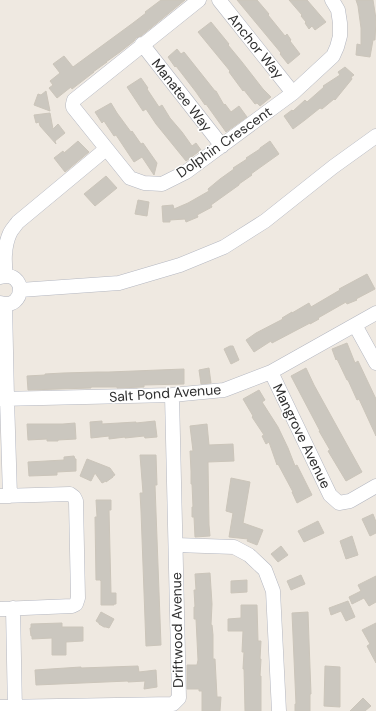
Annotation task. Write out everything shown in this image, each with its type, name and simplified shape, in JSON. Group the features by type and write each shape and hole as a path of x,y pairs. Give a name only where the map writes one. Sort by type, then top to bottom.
{"street":[{"name":"Dolphin Crescent","path":"199,0 142,44 74,100 72,104 130,178 144,183 162,184 186,172 293,93 333,56 340,36 340,23 338,10 332,0"},
{"name":"Anchor Way","path":"219,0 293,93"},
{"name":"Manatee Way","path":"142,44 222,146"},
{"path":"20,290 119,282 180,265 224,247 265,221 333,167 376,136"},
{"path":"15,709 6,609 72,606 76,604 78,598 76,501 74,497 70,494 5,496 3,304 13,303 18,297 20,290 20,285 14,278 10,276 3,276 6,248 10,233 18,222 106,149"},
{"name":"Salt Pond Avenue","path":"3,399 172,395 224,390 271,372 376,313"},
{"path":"355,325 376,364"},
{"name":"Mangrove Avenue","path":"271,372 330,496 339,503 350,501 376,486"},
{"name":"Driftwood Avenue","path":"0,707 15,709 116,708 173,704 179,698 172,395"},
{"path":"176,546 234,547 249,556 265,570 273,591 279,711"}],"building":[{"path":"161,0 185,0 72,89 71,87 57,98 49,88 53,85 50,81 60,73 53,64 64,56 73,67 133,23"},
{"path":"237,0 257,0 285,36 287,34 291,40 290,41 300,54 288,64 280,54 281,53"},
{"path":"289,0 307,0 326,22 315,30 312,26 309,29 301,16 302,15"},
{"path":"356,0 373,0 376,19 375,40 373,40 370,57 356,55 357,44 361,45 361,28"},
{"path":"211,22 263,89 271,97 260,106 257,103 255,104 244,90 243,91 229,72 230,71 198,32"},
{"path":"177,49 181,54 184,52 231,112 239,106 247,117 226,132 206,104 205,105 168,57"},
{"path":"345,67 354,75 335,100 334,99 322,109 320,108 293,129 284,116 292,110 293,111 305,100 307,102 324,87 323,86 340,75 338,72"},
{"path":"141,78 159,107 162,105 170,118 192,146 196,143 201,150 186,161 156,124 146,109 143,111 127,87"},
{"path":"46,91 50,111 34,105 38,94 41,95"},
{"path":"111,103 131,132 132,131 141,144 143,143 157,163 154,175 142,157 134,162 116,135 114,136 104,121 102,123 95,112"},
{"path":"50,113 53,129 58,124 65,133 55,141 56,144 40,126 39,122 36,123 34,115"},
{"path":"78,141 89,152 65,172 54,158 63,151 64,153"},
{"path":"270,141 279,154 211,205 212,207 197,215 198,217 186,222 185,219 163,222 162,206 173,205 174,209 209,191 208,189 234,169 233,168"},
{"path":"106,176 117,188 95,206 84,194"},
{"path":"138,200 149,202 147,216 135,214"},
{"path":"367,274 375,289 356,299 357,300 347,304 346,302 310,324 272,343 271,341 254,352 246,340 283,319 282,318 292,312 309,303 311,307 340,290 339,289"},
{"path":"347,343 355,363 358,361 376,399 376,436 359,399 357,400 337,359 336,360 332,349"},
{"path":"233,346 239,360 231,364 224,349"},
{"path":"209,368 211,383 201,384 199,370"},
{"path":"306,368 362,472 346,481 328,451 330,450 291,376"},
{"path":"184,369 184,384 144,385 144,387 91,387 28,390 27,376 63,373"},
{"path":"259,390 265,400 262,402 278,427 295,466 297,465 312,495 297,503 293,492 278,464 277,465 269,442 266,444 262,436 264,435 252,417 253,416 243,399"},
{"path":"102,421 102,424 155,421 157,437 145,438 144,436 109,439 109,436 91,438 90,422"},
{"path":"75,423 76,439 58,441 47,441 47,439 28,440 27,424"},
{"path":"207,424 209,445 233,444 234,461 208,462 210,536 195,537 194,517 192,517 193,507 190,451 193,451 190,426"},
{"path":"140,455 156,455 157,485 155,485 161,645 146,646 140,493 143,493"},
{"path":"74,456 76,459 76,471 57,472 57,475 29,476 28,462 64,460 64,457"},
{"path":"87,459 110,468 115,475 106,482 102,483 95,473 91,481 80,476"},
{"path":"231,478 250,482 243,523 263,530 257,545 247,541 248,539 229,537 233,513 226,511"},
{"path":"96,500 111,500 111,510 109,510 111,593 116,593 116,604 114,605 101,605 101,581 96,580"},
{"path":"373,514 376,522 376,533 370,536 362,519"},
{"path":"318,521 324,533 304,542 298,531"},
{"path":"352,536 358,555 346,559 340,541"},
{"path":"281,546 288,555 278,562 271,554"},
{"path":"210,573 213,659 215,659 217,697 221,697 220,711 202,711 202,691 199,691 199,689 187,689 187,665 197,665 198,660 196,619 194,619 194,590 196,590 195,574"},
{"path":"301,575 305,584 291,590 287,581"},
{"path":"376,576 376,602 369,606 364,598 352,604 349,597 361,591 358,585"},
{"path":"247,580 247,592 231,593 231,581"},
{"path":"348,601 355,617 346,621 341,611 331,615 329,608"},
{"path":"241,605 257,605 258,641 261,641 261,711 245,711 243,669 244,652 242,652 243,631 228,631 228,619 241,618"},
{"path":"101,612 114,619 109,628 104,627 96,621"},
{"path":"308,612 311,694 310,711 295,711 296,704 292,613"},
{"path":"62,623 62,627 83,627 83,641 66,642 66,655 52,655 52,638 32,639 30,628 31,624"},
{"path":"376,623 376,663 367,646 370,644 362,630"},
{"path":"138,666 139,672 156,670 157,687 144,689 145,681 36,685 35,670 81,667"},
{"path":"325,666 340,667 340,707 324,706"},
{"path":"363,698 371,706 365,711 350,711"}]}
